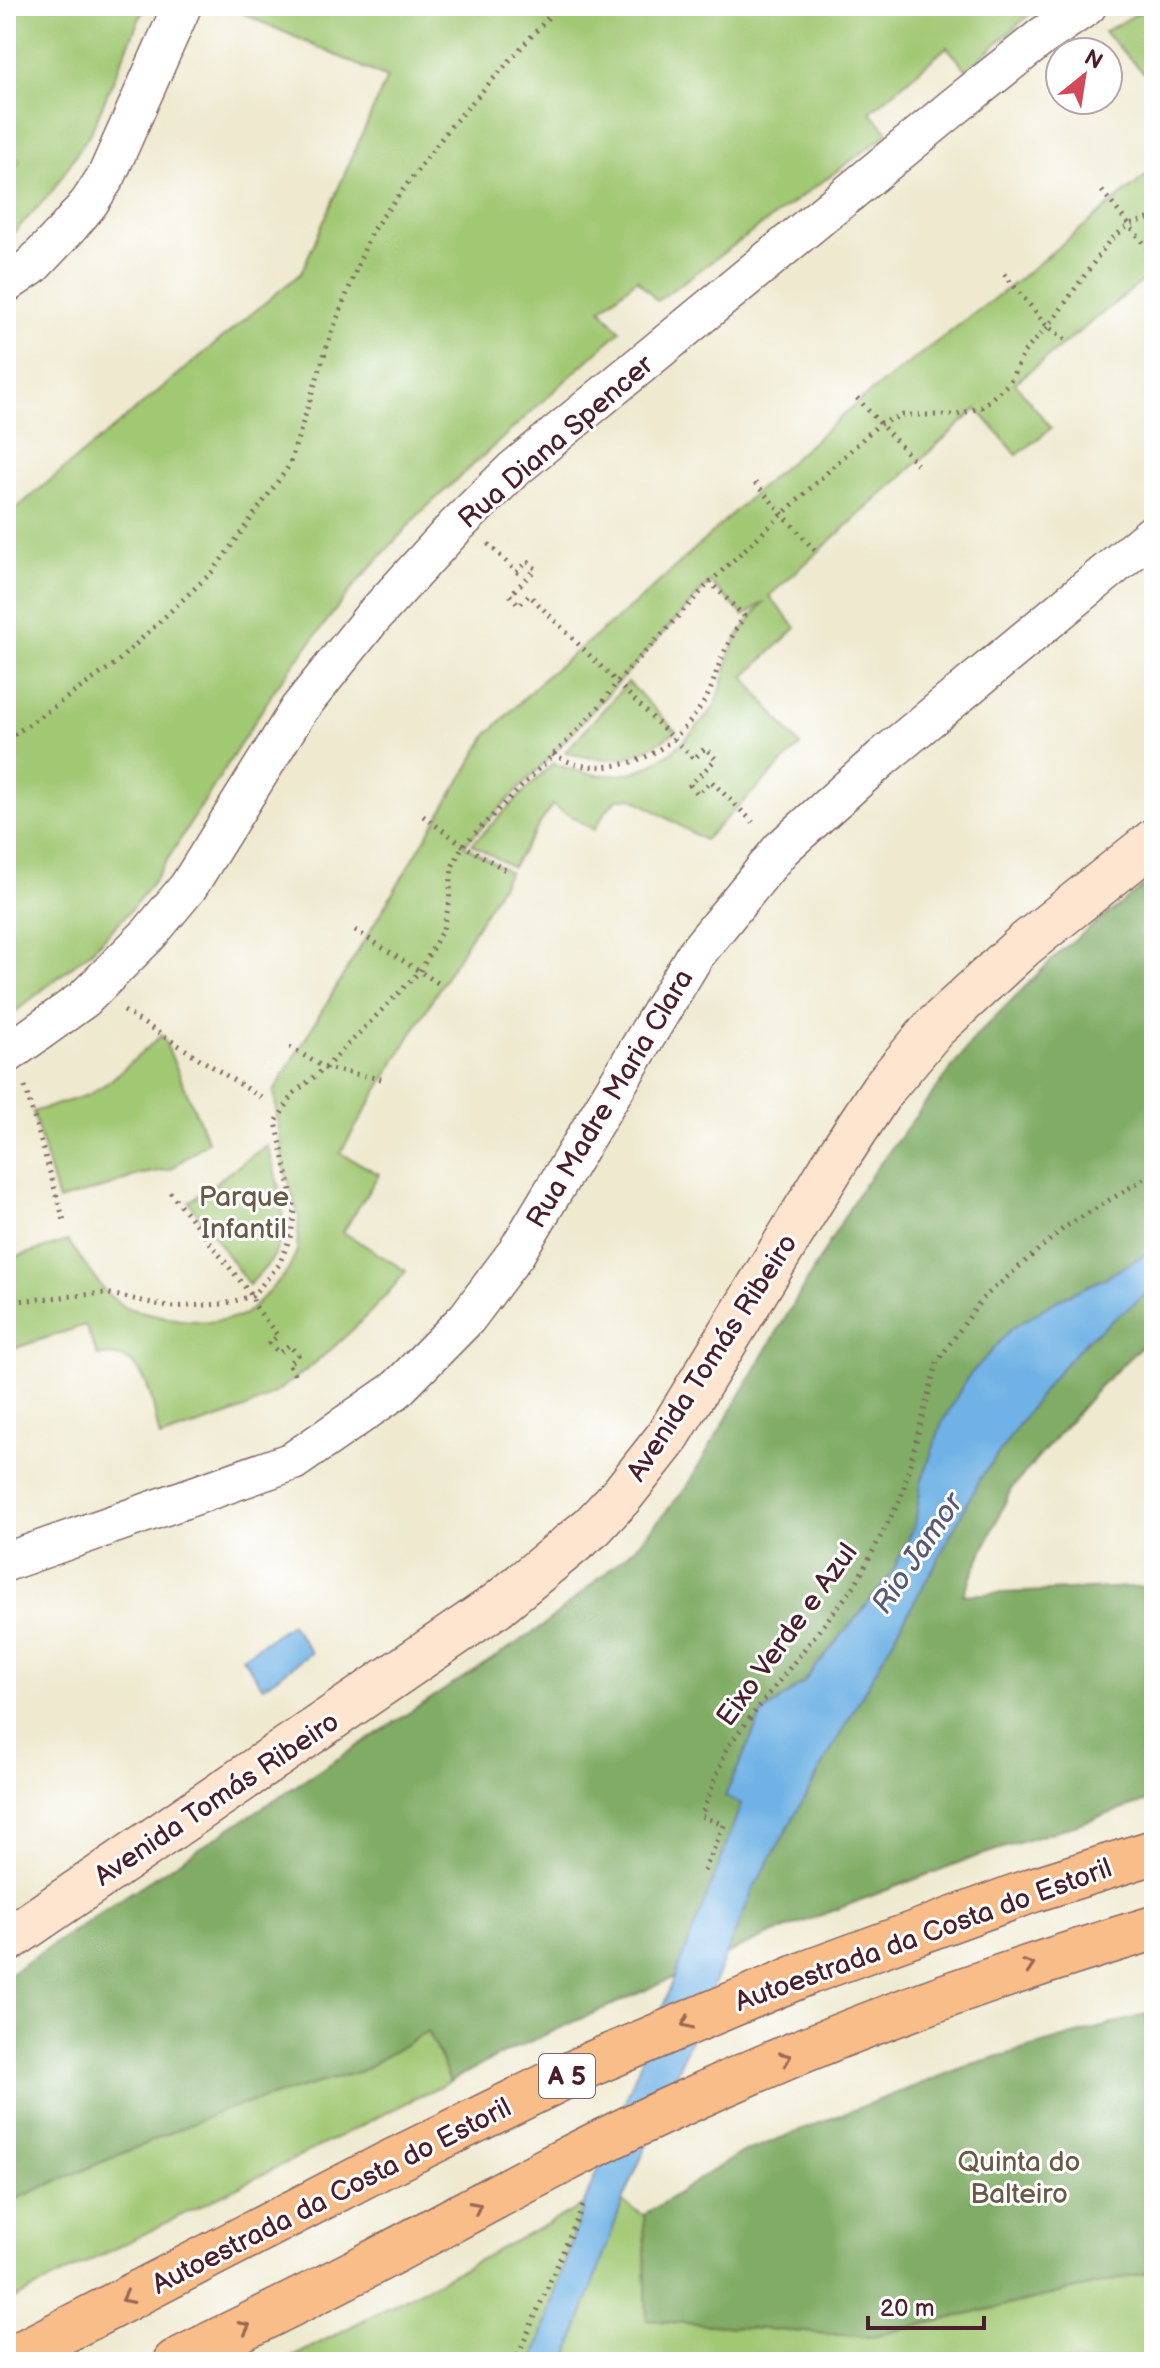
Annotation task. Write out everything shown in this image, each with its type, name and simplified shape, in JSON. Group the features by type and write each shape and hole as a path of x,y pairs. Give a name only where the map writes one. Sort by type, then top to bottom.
{"highway":[{"name":"Autoestrada da Costa do Estoril","path":"6,2361 387,2164 591,2064 809,1972 1033,1890 1154,1852"},
{"path":"175,2362 682,2103 862,2025 1026,1966 1154,1928"}],"street":[{"path":"6,284 32,266 68,228 107,175 182,6"},
{"name":"Rua Diana Spencer","path":"15,1068 149,934 188,887 299,709 371,619 456,526 513,470 955,106 1043,36 1087,6"},
{"name":"Rua Madre Maria Clara","path":"6,1562 293,1461 396,1390 467,1318 516,1253 695,955 781,849 882,758 1154,533"},
{"name":"Avenida Tomás Ribeiro","path":"6,1941 497,1605 593,1526 666,1439 882,1090 934,1028 1013,955 1154,841"}],"path":[{"path":"6,736 15,734 116,663 214,570 289,466 330,337 371,232 451,126 554,11 579,6"},
{"path":"1102,191 1154,256"},
{"path":"6,1302 106,1293 170,1307 224,1304 252,1296 279,1265 291,1235 295,1210 276,1122 294,1093 325,1068 420,971 443,929 452,867 463,845 603,702 617,682 710,582 879,424 903,415 957,415 982,407 1009,383 1024,352 1048,327 1109,241 1129,225 1154,217"},
{"path":"1004,274 1048,327 1069,342"},
{"path":"857,398 917,464"},
{"path":"755,483 817,553"},
{"path":"456,526 478,547 484,541 517,572 528,561 536,569 510,595 519,605 529,595 694,759 705,748 716,759 690,785 698,794 711,781 726,795"},
{"path":"553,754 572,765 603,767 631,763 655,754 674,739 706,699 720,661 744,616 710,582"},
{"path":"423,816 463,845 509,872"},
{"path":"355,930 441,985"},
{"path":"120,1008 262,1098"},
{"path":"290,1047 325,1068 386,1080"},
{"path":"15,1068 65,1224"},
{"name":"Eixo Verde e Azul","path":"704,1871 724,1825 701,1816 728,1746 855,1585 901,1498 937,1362 982,1299 1065,1227 1154,1173"},
{"path":"170,1192 252,1296 255,1306 278,1336 269,1343 279,1353 289,1345 298,1355 288,1364 296,1377"},
{"path":"515,2362 585,2201"}],"green space":[{"path":"6,6 145,6 92,130 51,193 6,241 6,183 20,160 6,153"},
{"path":"226,6 1039,6 967,70 947,47 870,112 889,133 657,301 637,279 601,309 620,331 419,514 354,586 277,686 154,881 90,952 6,1019 6,517 301,273 387,78"},
{"path":"1154,6 1154,83 1124,52 1124,36 1108,36 1104,32"},
{"path":"1154,169 1154,272 1015,383 1051,428 1017,455 977,409 769,596 796,628 744,677 800,746 704,840 633,798 617,799 594,830 552,805 512,867 472,844 553,763 594,774 630,773 664,758 706,717 718,699 737,638 765,601 744,616 710,582 553,754 464,845 509,872 340,1153 379,1174 343,1232 406,1271 376,1305 321,1358 282,1388 227,1416 160,1438 150,1394 138,1369 115,1356 98,1356 85,1325 6,1351 6,1260 68,1241 106,1293 126,1308 180,1320 209,1322 240,1317 255,1306 288,1271 297,1251 299,1217 283,1162 274,1091 488,734 545,677 642,598 859,401 1013,284"},
{"path":"628,682 676,731 624,758 597,759 565,752"},
{"path":"1154,878 1154,1334 1099,1387 1011,1489 963,1595 1154,1586 1154,1799 963,1861 769,1935 504,2053 450,2081 428,2031 361,2071 224,2110 6,2203 6,1976 543,1626 637,1546 686,1488 860,1190 977,1035 1062,950"},
{"path":"162,1035 208,1141 171,1169 137,1175 58,1201 33,1112 88,1095 110,1081"},
{"name":"Parque Infantil","path":"267,1145 281,1200 282,1229 274,1256 249,1285 189,1202"},
{"name":"Quinta do Balteiro","path":"1154,2012 1154,2271 869,2337 647,2320 644,2215 737,2155 972,2064"},
{"path":"429,2030 450,2081 6,2303 6,2203 224,2110 361,2071"},
{"path":"607,2193 644,2215 647,2320 869,2337 1154,2271 1154,2362 283,2362"}],"water":[{"name":"Rio Jamor","path":"1154,1249 1154,1288 1087,1340 1049,1382 978,1482 753,1890 622,2203 566,2362 533,2362 585,2201 741,1804 725,1796 762,1714 803,1683 891,1575 915,1525 921,1483 942,1423 967,1378 1011,1329 1061,1298 1105,1278"},
{"path":"291,1624 311,1653 263,1687 242,1657"}]}
